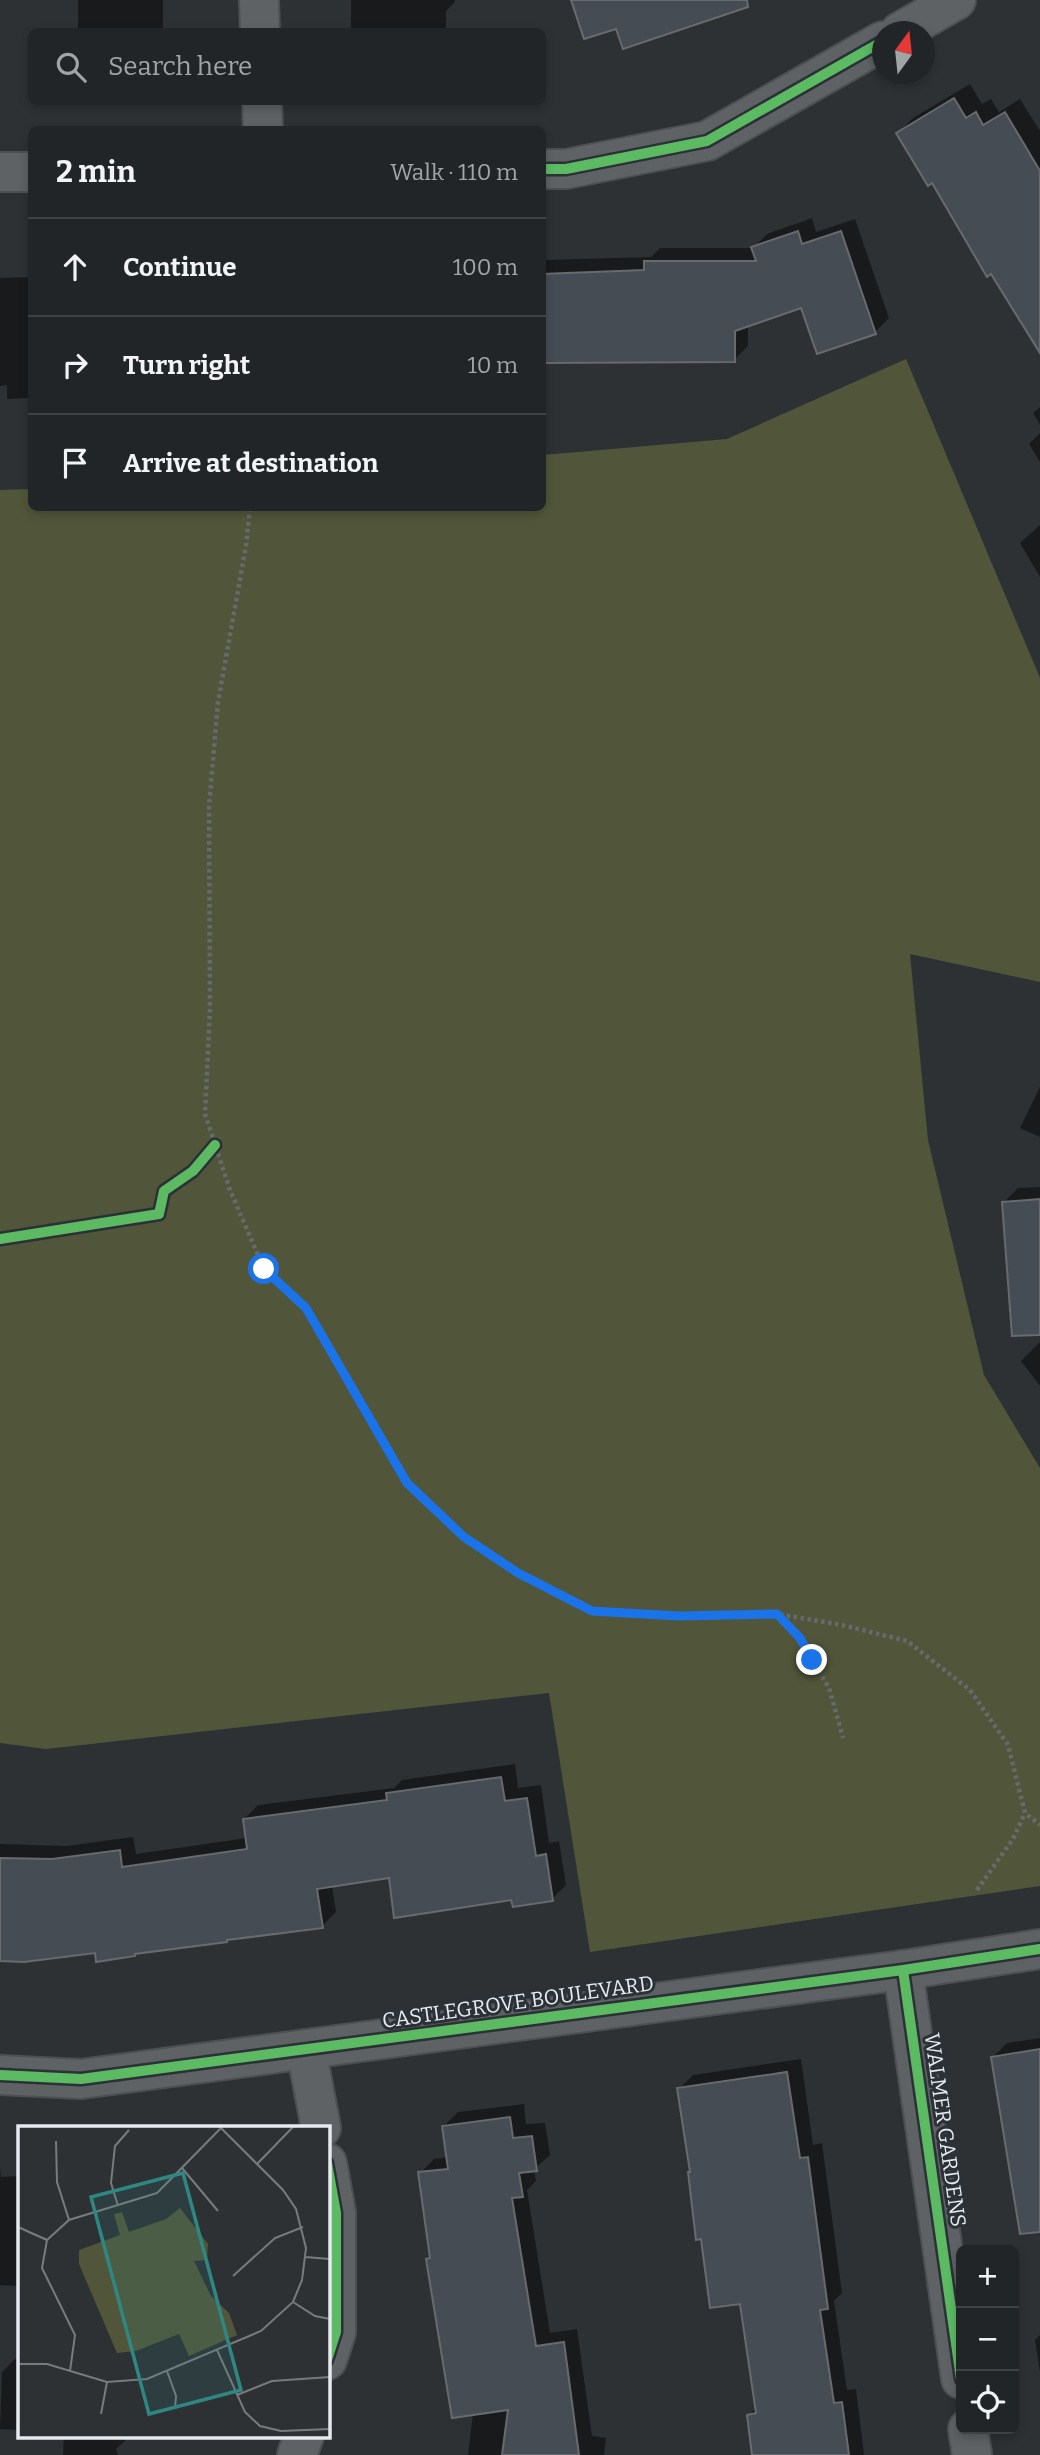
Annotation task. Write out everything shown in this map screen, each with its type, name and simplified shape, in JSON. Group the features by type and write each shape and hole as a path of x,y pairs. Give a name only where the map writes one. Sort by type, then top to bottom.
{"street":[{"path":"259,0 260,28"},
{"path":"919,21 956,0"},
{"path":"546,169 566,169 707,141 872,47"},
{"path":"262,105 263,126"},
{"path":"0,172 28,172"},
{"name":"CASTLEGROVE BOULEVARD","path":"0,2075 81,2079 902,1970 1040,1949"},
{"name":"WALMER GARDENS","path":"902,1970 960,2371"},
{"path":"306,2049 321,2126"},
{"path":"329,2174 336,2213 336,2332 329,2354"},
{"path":"969,2434 972,2455"},
{"path":"298,2455 302,2438"}],"path":[{"path":"250,511 246,547 218,702 209,807 210,1008 205,1114 230,1190 264,1269 306,1308 407,1483 464,1537 518,1573 592,1611 679,1616 777,1614 842,1625 907,1641 970,1690 1008,1745 1025,1813 1040,1825"},
{"path":"777,1614 800,1638 829,1688 843,1738"},
{"path":"977,1890 1013,1839 1025,1813"}],"green space":[{"path":"906,359 1040,678 1040,982 910,954 928,1140 984,1375 1040,1468 1040,1886 590,1952 549,1693 46,1749 0,1743 0,490 28,489 28,511 546,511 546,455 727,439"}],"building":[{"path":"571,0 747,0 748,7 623,49 616,29 584,39"},
{"path":"954,98 966,118 976,112 983,125 1005,112 1040,171 1040,353 991,274 987,277 932,183 928,186 896,133"},
{"path":"798,231 802,244 841,231 876,334 817,354 801,308 735,331 735,362 546,363 546,274 644,270 644,261 756,261 751,247"},
{"path":"1040,1199 1040,1335 1012,1336 1002,1202"},
{"path":"501,1777 505,1801 527,1798 536,1856 546,1854 553,1901 513,1907 511,1900 394,1918 389,1878 317,1889 323,1928 227,1940 96,1962 95,1953 24,1962 0,1961 0,1858 52,1859 120,1850 122,1867 247,1849 243,1819 387,1800 386,1793"},
{"path":"1040,2049 1040,2232 1020,2234 991,2057"},
{"path":"787,2072 800,2158 808,2157 828,2309 820,2310 834,2403 842,2402 849,2455 752,2455 747,2415 756,2413 740,2304 710,2308 701,2239 696,2240 690,2172 677,2088"},
{"path":"510,2117 513,2138 532,2136 537,2171 519,2173 523,2197 512,2198 536,2346 564,2342 579,2455 502,2455 508,2410 452,2418 426,2259 430,2258 418,2172 448,2169 442,2126"}],"cycle path":[{"path":"546,169 566,169 707,141 872,47"},
{"path":"0,1239 159,1214 164,1191 193,1171 215,1145"},
{"path":"0,2075 81,2079 903,1970 1040,1949"},
{"path":"903,1970 960,2371"},
{"path":"329,2174 336,2213 336,2332 329,2354"}],"route":[{"path":"264,1269 306,1308 407,1483 464,1537 518,1573 592,1611 679,1616 777,1614 800,1638 812,1660"}]}
